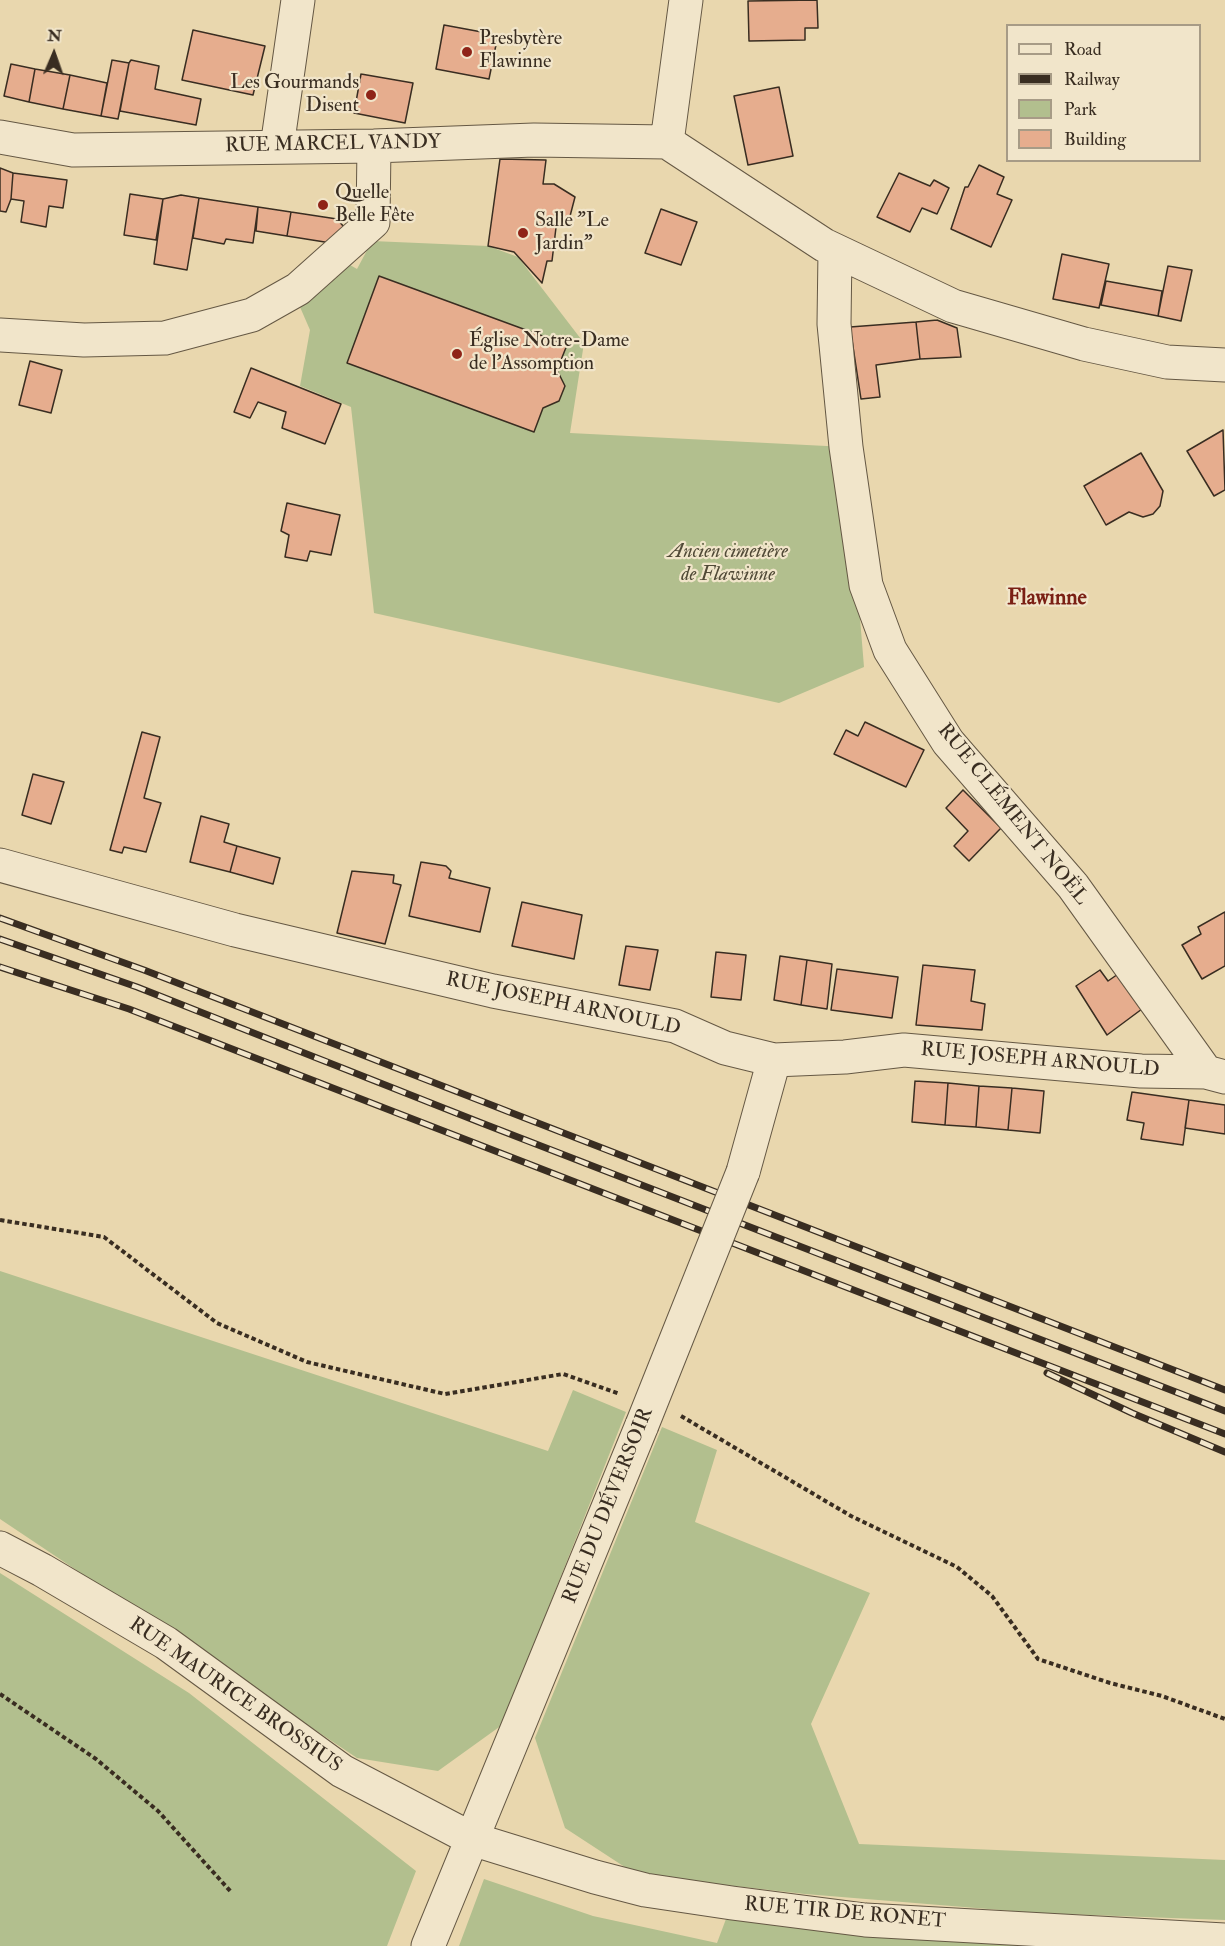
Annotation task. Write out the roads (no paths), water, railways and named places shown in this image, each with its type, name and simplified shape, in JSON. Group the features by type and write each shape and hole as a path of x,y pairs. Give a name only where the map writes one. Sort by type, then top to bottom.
{"street":[{"path":"277,147 298,0"},
{"path":"686,0 667,142 835,251 953,306 1062,338 1167,362 1225,364"},
{"name":"RUE MARCEL VANDY","path":"0,137 73,150 374,146 534,140 667,142"},
{"path":"0,334 84,340 165,338 252,315 298,289 373,222 374,146"},
{"name":"RUE CLÉMENT NOËL","path":"835,251 834,324 846,447 866,585 890,650 948,742 1073,886 1219,1070"},
{"name":"RUE JOSEPH ARNOULD","path":"0,865 246,933 492,991 675,1026 725,1048 774,1060 845,1057 904,1050 1141,1071 1219,1070"},
{"name":"RUE DU DÉVERSOIR","path":"428,1946 642,1425 742,1172 774,1060"},
{"name":"RUE MAURICE BROSSIUS","path":"0,1548 166,1643 342,1771 472,1839"},
{"name":"RUE TIR DE RONET","path":"472,1839 645,1890 732,1903 865,1920 1225,1940"}],"railway":[{"path":"0,918 144,970 1225,1390"},
{"path":"0,939 137,987 1225,1411"},
{"path":"0,967 129,1009 1225,1434"},
{"path":"1047,1373 1132,1413 1225,1452"}],"place":[{"name":"Presbytère Flawinne","path":"467,52"},
{"name":"Les Gourmands Disent","path":"371,95"},
{"name":"Quelle Belle Fête","path":"323,205"},
{"name":"Salle \"Le Jardin\"","path":"523,233"},
{"name":"Église Notre-Dame de l'Assomption","path":"457,354"}],"district":[{"name":"Flawinne","path":"1047,599"}],"park label":[{"name":"Ancien cimetière de Flawinne","path":"728,564"}]}
